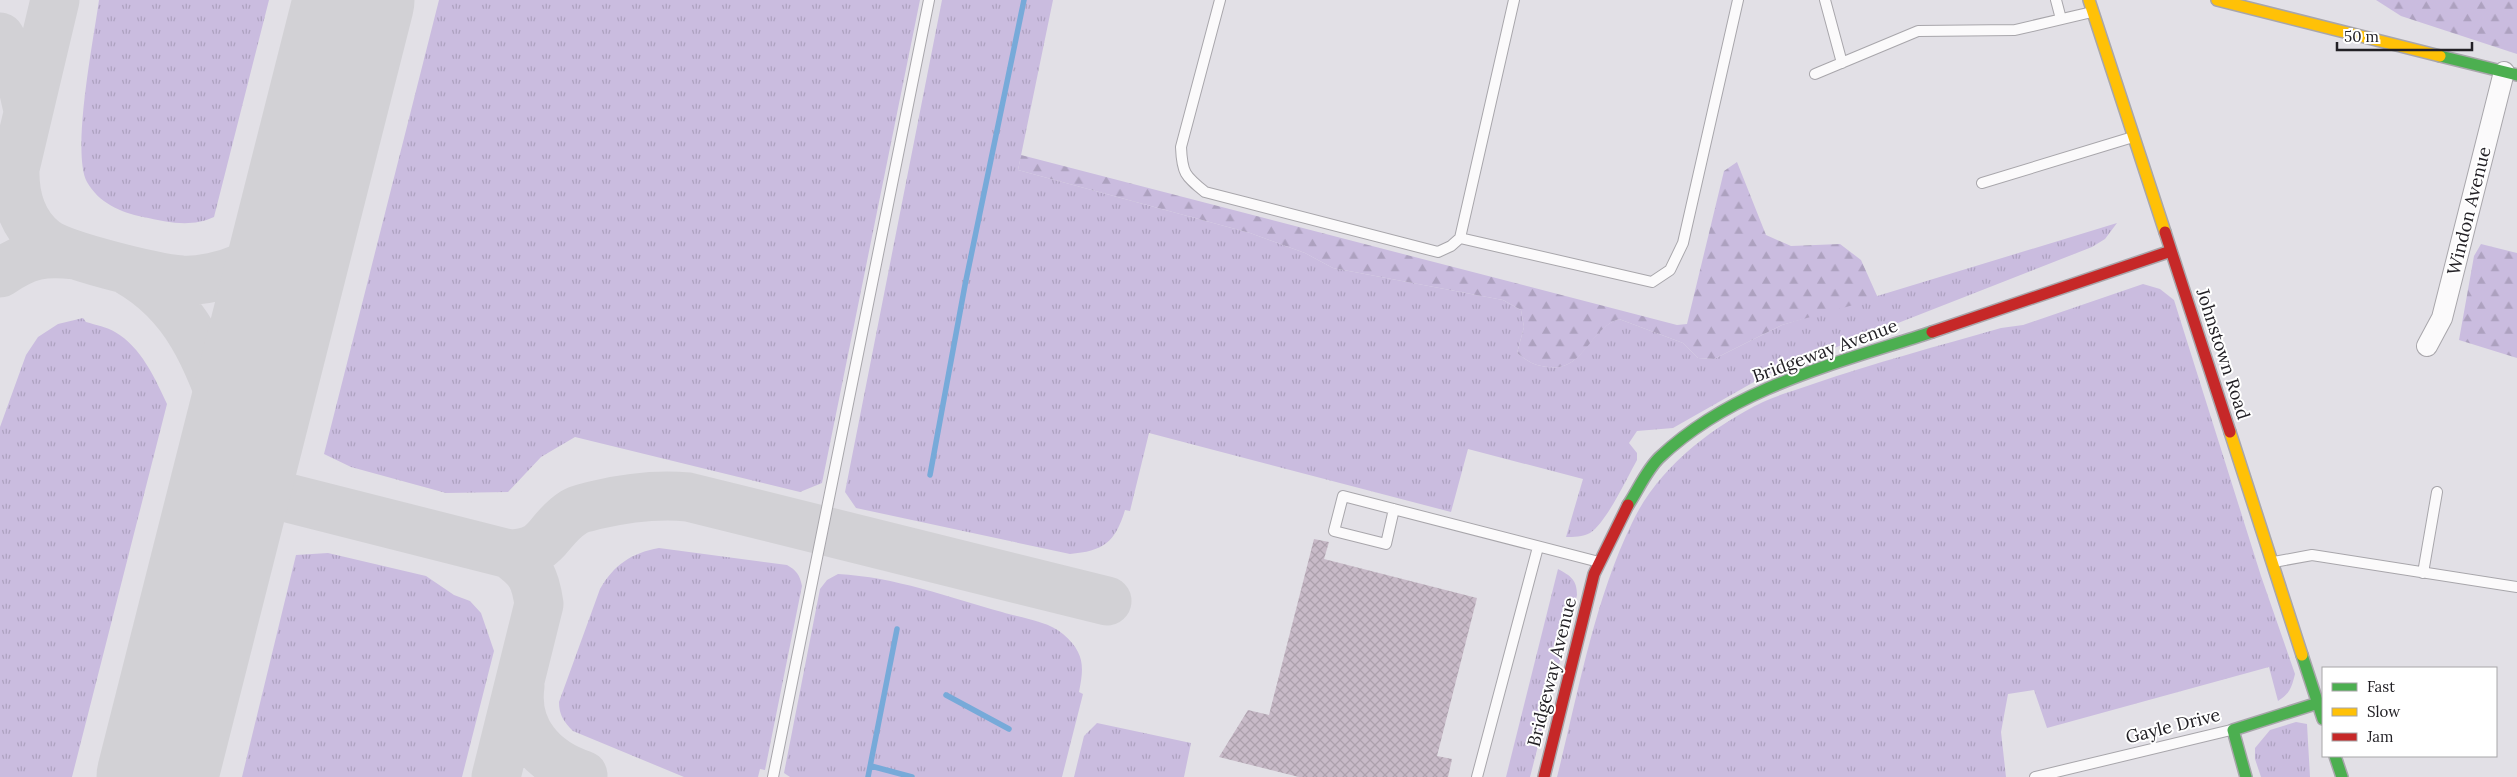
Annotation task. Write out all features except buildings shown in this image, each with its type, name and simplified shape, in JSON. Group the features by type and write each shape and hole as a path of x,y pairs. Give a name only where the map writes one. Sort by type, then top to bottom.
{"street":[{"name":"Johnstown Road","path":"2089,0 2322,716"},
{"path":"2217,0 2510,73"},
{"name":"Windon Avenue","path":"2427,346 2442,318 2510,73"},
{"name":"Bridgeway Avenue","path":"1544,777 1594,574 1623,512 1659,458 1712,417 1770,386 2171,250"},
{"name":"Gayle Drive","path":"2232,730 2318,703"},
{"path":"2232,730 2246,777"},
{"path":"2335,757 2342,777"}],"lane":[{"path":"773,777 929,0"},
{"path":"1220,0 1181,147 1182,168 1192,181 1205,192 1438,252 1452,246 1460,238 1514,0"},
{"path":"1460,238 1652,282 1670,270 1683,243 1738,0"},
{"path":"1825,0 1842,63"},
{"path":"2056,0 2060,20"},
{"path":"2264,12 2266,0"},
{"path":"1814,74 1918,32 2015,30 2093,12"},
{"path":"1982,183 2134,137"},
{"path":"2423,573 2437,492"},
{"path":"1394,509 1386,544 1334,531 1343,496 1394,509 1538,546 1600,563"},
{"path":"1477,777 1538,546"},
{"path":"2273,562 2312,555 2517,587"},
{"name":"Gayle Drive","path":"2035,777 2232,730"}],"green space":[{"path":"99,0 269,0 214,217 196,222 179,223 134,215 104,201 87,182 81,146 82,121"},
{"path":"439,0 920,0 822,483 800,492 575,437 541,457 508,492 446,493 351,467 324,454"},
{"path":"942,0 1053,0 1018,170 1250,233 1305,253 1333,268 1503,300 1521,310 1524,327 1517,353 1531,363 1548,367 1560,367 1570,363 1578,357 1600,331 1619,319 1683,343 1698,358 1714,359 1782,325 2117,223 2105,239 2092,247 1768,374 1673,428 1637,431 1629,443 1637,453 1637,460 1603,520 1590,533 1584,535 1566,537 1583,479 1468,449 1451,512 1149,433 1130,511 1125,510 1117,530 1106,543 1091,550 1070,554 856,508 845,492"},
{"path":"2376,0 2517,0 2517,54 2401,16"},
{"path":"1021,155 1677,325 1687,324 1724,171 1737,162 1766,235 1791,246 1840,244 1861,260 1878,298 1782,325 1714,359 1698,358 1683,343 1619,319 1600,331 1578,357 1570,363 1560,367 1548,367 1531,363 1517,353 1524,327 1521,310 1503,300 1333,268 1305,253 1250,233 1018,170"},
{"path":"2481,244 2517,253 2517,358 2459,340 2474,256"},
{"path":"2143,284 2160,289 2174,300 2261,576 2295,674 2290,689 2285,696 2278,701 2269,667 2047,728 2034,690 2008,694 2001,732 2006,777 1557,777 1588,648 1607,584 1619,553 1643,503 1670,468 1687,452 1705,437 1743,412 1775,397 1906,355 2001,328 2023,325"},
{"path":"83,318 86,322 115,332 132,346 146,364 167,404 72,777 0,777 0,427 26,355 38,337 58,324"},
{"path":"659,548 787,565 799,576 802,586 765,770 760,769 758,777 684,777 573,731 561,715 559,702 600,589 611,573 624,561 640,553"},
{"path":"328,553 426,576 454,595 470,601 481,613 494,651 462,777 242,777 296,555"},
{"path":"1558,569 1572,579 1576,586 1577,595 1530,777 1506,777"},
{"path":"838,574 880,579 921,588 1042,623 1063,634 1079,654 1082,675 1079,692 1083,694 1062,777 790,777 784,773 820,589 827,580"},
{"path":"2296,722 2307,724 2310,777 2261,777 2255,759 2255,748 2270,730"},
{"path":"1097,723 1191,743 1184,777 1074,777 1084,736"}],"waterway":[{"path":"930,475 965,285 1024,0"},
{"path":"868,777 897,629"},
{"path":"946,695 1009,729"},
{"path":"871,766 912,777"}],"taxiway":[{"path":"8,198 55,0"},
{"path":"0,37 19,71 28,110"},
{"path":"15,166 16,187 20,207 30,226 44,241 70,253 132,271 182,280 197,280 220,276 252,262 270,248 285,232 303,203"},
{"path":"0,273 27,258 44,254 75,255"},
{"path":"128,271 155,290 176,311 192,335 206,361 250,473 256,484 273,493"},
{"path":"220,528 225,469 224,428"},
{"path":"288,498 509,554 523,552 541,545 564,519 582,509 641,497 688,497 1107,601"},
{"path":"496,777 539,604 536,587 531,575 509,554"},
{"path":"520,686 519,702 522,717 534,742 555,762 583,775"}],"runway":[{"path":"157,777 354,0"}],"traffic: fast":[{"path":"2440,56 2517,75"},
{"path":"1628,505 1655,462 1689,433 1720,412 1789,380 1932,332"},
{"path":"2302,655 2322,716"},
{"path":"2246,777 2233,730 2318,703"},
{"path":"2335,757 2342,777"}],"traffic: slow":[{"path":"2089,0 2165,232"},
{"path":"2217,0 2440,56"},
{"path":"2230,432 2302,655"}],"traffic: jam":[{"path":"2165,232 2230,432"},
{"path":"1932,332 2171,251"},
{"path":"1544,777 1594,574 1628,505"}]}
